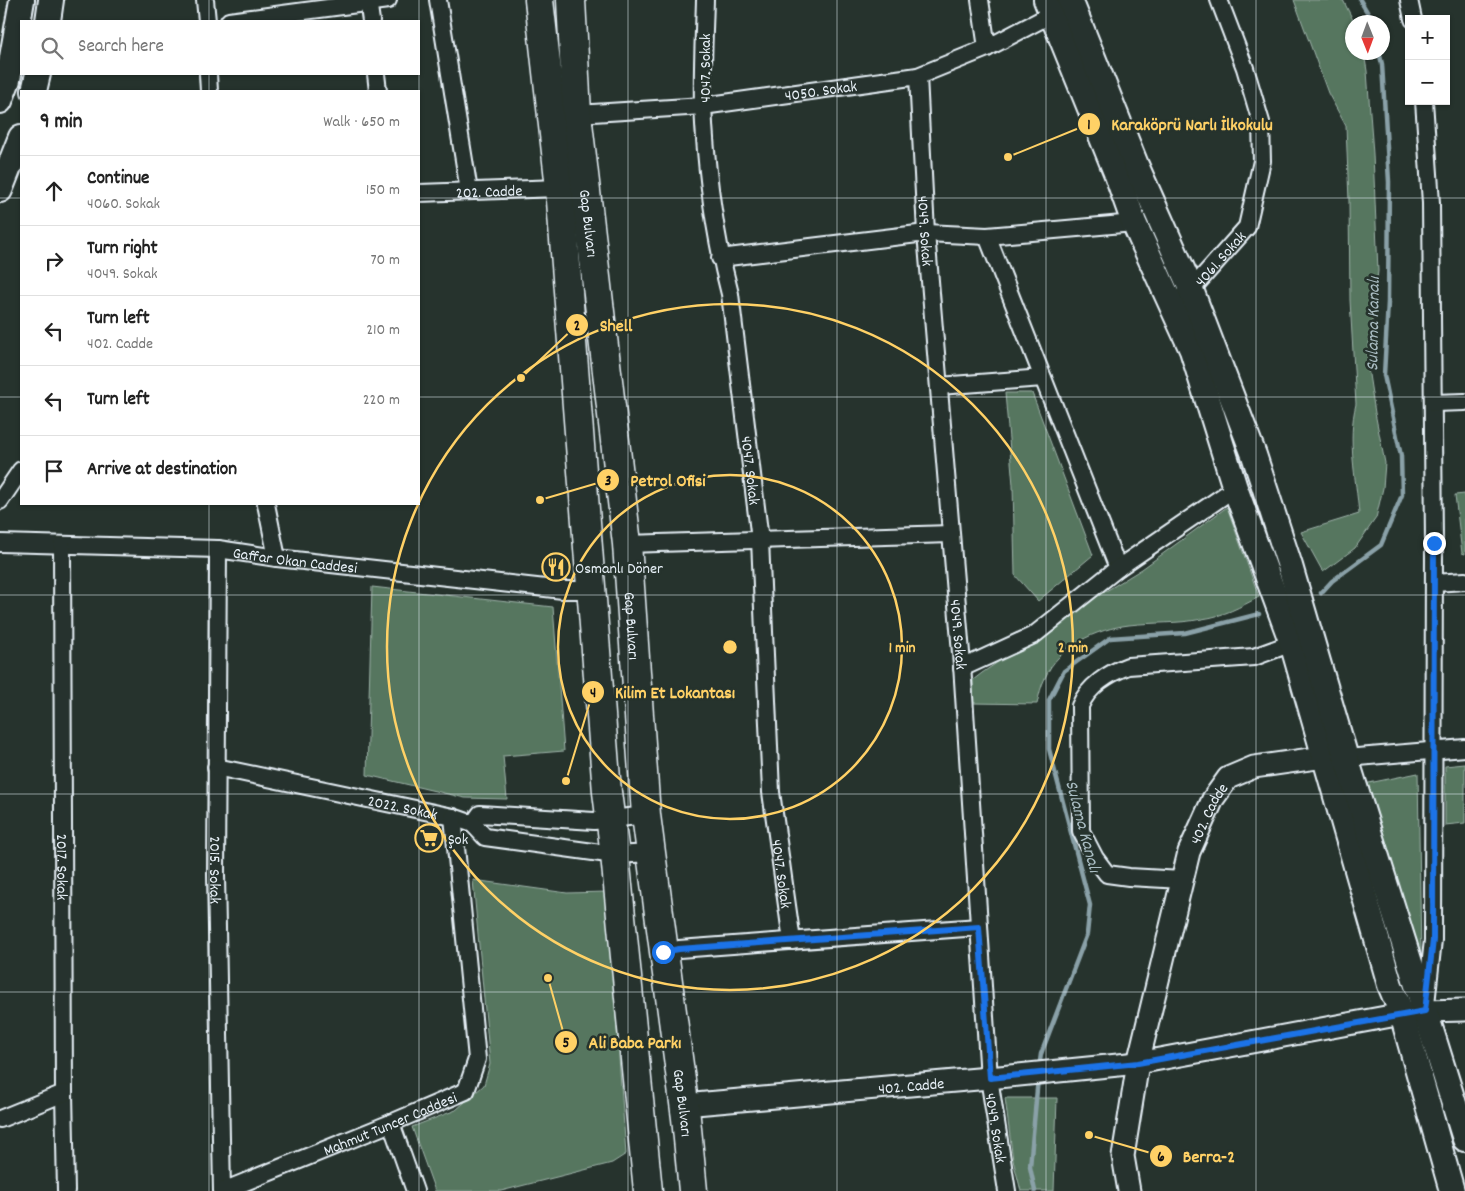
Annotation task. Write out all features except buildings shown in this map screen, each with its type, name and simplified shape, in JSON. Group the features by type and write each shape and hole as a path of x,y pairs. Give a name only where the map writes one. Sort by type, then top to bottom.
{"highway":[{"name":"Gap Bulvarı","path":"539,0 560,188 607,792 648,1191"},
{"name":"Gap Bulvarı","path":"571,0 577,114 627,544 646,815 684,1105 693,1191"}],"main road":[{"path":"0,101 8,80 22,0"},
{"path":"48,20 51,0"},
{"path":"1056,5 1136,166 1191,290 1257,464 1290,566 1390,985 1402,1014 1452,1191"},
{"path":"1056,5 1134,223 1192,350 1235,488 1335,757 1425,1011 1465,1139"},
{"path":"34,90 38,75"},
{"path":"0,190 20,140"}],"street":[{"path":"205,0 206,20"},
{"path":"236,20 388,0"},
{"path":"438,0 468,191"},
{"name":"4047. Sokak","path":"705,0 703,106 712,202 720,258 730,294 760,540 771,792 792,941"},
{"path":"980,0 986,48"},
{"name":"4061. Sokak","path":"1171,305 1191,290 1247,227 1262,161 1262,122 1245,68 1219,0"},
{"path":"1409,0 1412,15"},
{"path":"368,2 371,20"},
{"name":"4050. Sokak","path":"577,114 703,106 918,76 986,48 1056,5"},
{"path":"208,75 209,90"},
{"path":"376,75 378,90"},
{"name":"4049. Sokak","path":"918,76 926,233 962,668 990,1078 1007,1191"},
{"path":"1424,105 1431,203 1434,583 1433,940 1425,1011"},
{"name":"202. Cadde","path":"420,193 560,188"},
{"path":"720,258 926,233 987,236 1134,223"},
{"path":"987,236 1118,568"},
{"path":"939,386 1043,378"},
{"path":"1433,403 1465,402"},
{"path":"0,502 20,472"},
{"path":"962,668 1034,635 1118,568 1235,488"},
{"path":"266,505 277,558"},
{"path":"627,544 951,534"},
{"name":"Gaffar Okan Caddesi","path":"0,543 218,549 277,558 563,590 591,590"},
{"name":"2017. Sokak","path":"62,545 66,1191"},
{"name":"2015. Sokak","path":"218,549 216,885 222,1191"},
{"path":"1434,583 1465,581"},
{"path":"1182,880 1107,874 1094,858 1081,831 1080,706 1084,696 1112,672 1128,666 1254,657 1292,643"},
{"path":"1335,757 1465,748"},
{"name":"402. Cadde","path":"1129,1191 1123,1156 1138,1063 1189,852 1212,799 1228,778 1254,767 1335,757"},
{"name":"2022. Sokak","path":"216,767 453,816 472,824 484,837 614,855 651,853"},
{"path":"472,824 480,814 594,821 646,815"},
{"name":"Mahmut Tuncer Caddesi","path":"222,1191 466,1091 477,1058 453,816"},
{"path":"663,952 679,949 979,927"},
{"name":"402. Cadde","path":"684,1105 1138,1063 1402,1014 1425,1011 1465,1010"},
{"path":"0,1119 64,1093"},
{"path":"391,1123 415,1191"}],"green space":[{"path":"1294,0 1343,0 1350,15 1345,15 1345,60 1365,60 1373,154 1378,271 1367,362 1385,463 1383,488 1376,518 1355,548 1323,572 1301,532 1359,514 1352,445 1353,418 1356,404 1350,300 1346,126 1328,93"},
{"path":"1005,393 1032,393 1093,555 1038,601 1015,575 1013,485"},
{"path":"1465,494 1465,554 1462,553 1455,495"},
{"path":"1227,507 1259,597 1232,611 1210,618 1184,622 1129,625 1104,630 1092,635 1069,648 1051,667 1042,684 1037,704 973,703 973,680 982,673 1062,618 1142,569"},
{"path":"372,587 553,607 564,751 503,756 507,799 465,798 367,775"},
{"path":"1465,764 1465,823 1445,825 1445,766"},
{"path":"1418,773 1421,957 1364,784"},
{"path":"473,880 567,893 607,892 626,1154 612,1163 501,1191 435,1191 412,1127 456,1110 484,1085 490,1064"},
{"path":"1005,1098 1057,1098 1054,1191 1021,1191 1013,1160"}],"waterway":[{"name":"Sulama Kanalı","path":"1360,0 1369,15"},
{"name":"Sulama Kanalı","path":"1321,593 1332,581 1381,545 1402,495 1401,456 1384,375 1388,302 1389,182 1381,60"},
{"name":"Sulama Kanalı","path":"1039,1068 1041,1054 1087,934 1090,905 1049,749 1049,700 1064,671 1110,638 1185,633 1259,614"},
{"name":"Sulama Kanalı","path":"1035,1191 1030,1167 1038,1078"}],"place":[{"name":"Karaköprü Narlı İlkokulu","path":"1008,157"},
{"name":"Shell","path":"521,378"},
{"name":"Petrol Ofisi","path":"540,500"},
{"name":"Osmanlı Döner","path":"556,567"},
{"name":"Kilim Et Lokantası","path":"566,781"},
{"name":"Şok","path":"429,838"},
{"name":"Ali Baba Parkı","path":"548,978"},
{"name":"Berra-2","path":"1089,1135"}],"route":[{"path":"663,952 679,949 979,927 990,1078 1138,1063 1425,1011 1433,940 1434,543"}]}
